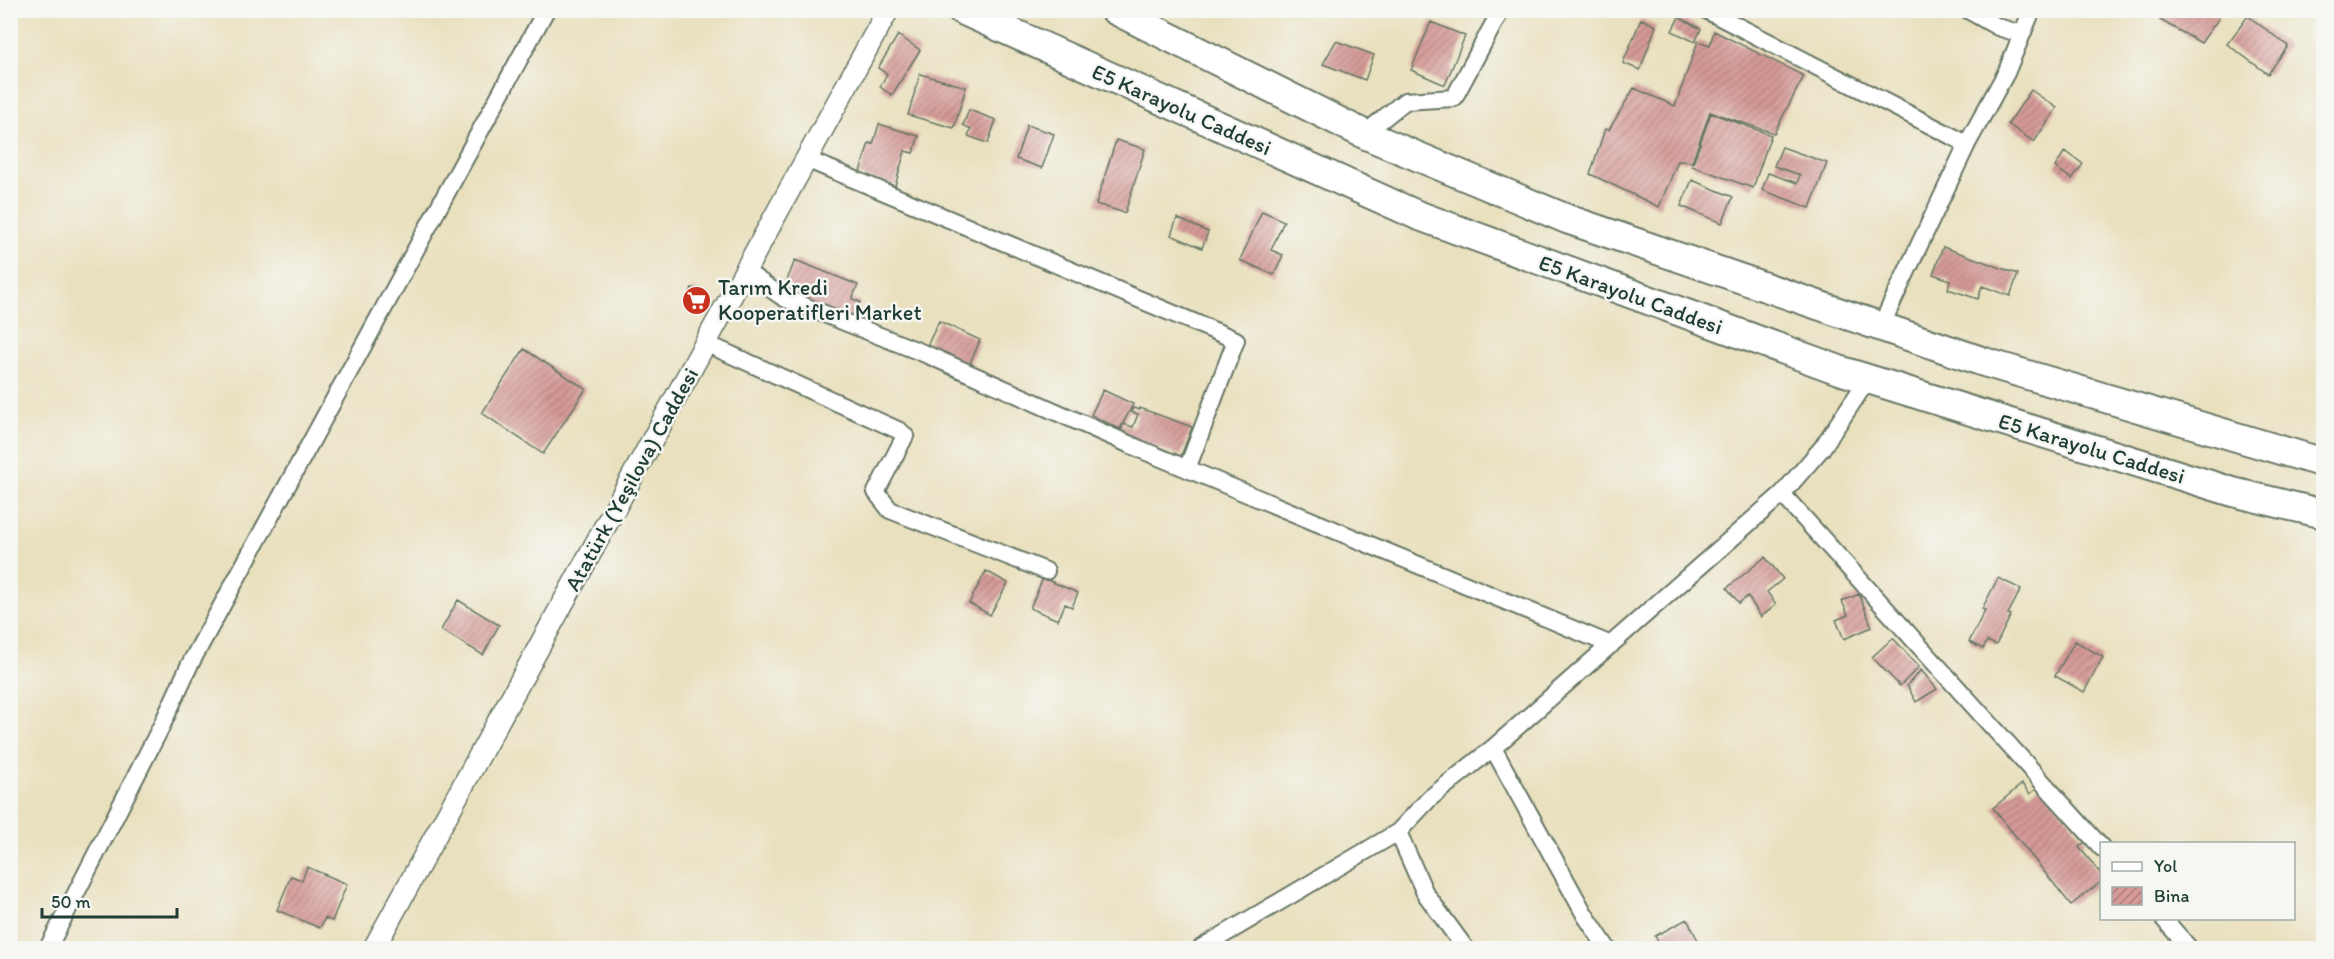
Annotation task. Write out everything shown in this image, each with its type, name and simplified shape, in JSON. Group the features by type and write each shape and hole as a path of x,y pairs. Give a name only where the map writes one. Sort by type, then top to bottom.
{"highway":[{"name":"E5 Karayolu Caddesi","path":"962,10 1417,215 1868,379 2232,492 2324,514"},
{"path":"1115,10 1364,134 1567,219 1984,362 2324,463"}],"street":[{"path":"48,948 189,666 546,10"},
{"name":"Atatürk (Yeşilova) Caddesi","path":"374,948 888,10"},
{"path":"1364,134 1405,101 1454,98 1501,10"},
{"path":"1706,10 1967,144"},
{"path":"1968,10 1998,27 2021,34"},
{"path":"1881,326 1967,144 2006,73 2032,10"},
{"path":"806,159 1236,340 1187,468"},
{"path":"745,271 784,298 928,355 1187,468 1611,645"},
{"path":"705,343 900,431 905,436 876,492 890,510 1046,571"},
{"path":"1201,948 1398,832 1430,798 1493,748 1782,494 1822,448 1868,379"},
{"path":"1782,494 2100,846"},
{"path":"1493,748 1585,915 1607,948"},
{"path":"1398,832 1425,893 1466,948"},
{"path":"2165,920 2189,948"}],"building":[{"path":"2169,10 2209,10 2219,18 2201,43 2160,20"},
{"path":"2248,16 2288,46 2268,74 2227,44"},
{"path":"1679,17 1701,29 1695,42 1672,31"},
{"path":"1641,19 1656,26 1640,70 1623,63"},
{"path":"1431,22 1465,36 1445,85 1411,70"},
{"path":"1714,31 1804,76 1774,133 1710,112 1692,162 1678,161 1659,207 1590,174 1605,129 1609,130 1634,88 1675,106 1698,41 1710,45"},
{"path":"898,35 920,50 892,95 880,87 887,74 878,68"},
{"path":"1336,41 1374,55 1365,80 1323,64"},
{"path":"920,74 966,87 954,128 908,115"},
{"path":"2031,90 2057,108 2034,142 2008,124"},
{"path":"969,110 996,120 988,143 968,136 971,129 963,125"},
{"path":"1711,113 1771,135 1753,188 1692,166"},
{"path":"879,124 919,136 913,153 905,151 895,186 859,175 869,143 873,144"},
{"path":"1027,125 1054,134 1042,168 1016,159"},
{"path":"1116,140 1145,149 1125,213 1096,204"},
{"path":"1782,147 1827,163 1810,208 1762,190 1768,173 1797,183 1800,175 1774,166"},
{"path":"2065,151 2083,164 2072,179 2055,167"},
{"path":"1692,180 1733,197 1722,223 1681,206"},
{"path":"1262,211 1284,221 1271,250 1283,255 1274,275 1240,260"},
{"path":"1177,218 1208,232 1202,248 1171,235"},
{"path":"1943,247 2018,274 2010,296 1982,286 1978,299 1948,289 1950,280 1933,274"},
{"path":"795,260 858,285 852,299 860,302 852,321 782,293"},
{"name":"Tarım Kredi Kooperatifleri Market","path":"692,288 709,296 702,311 685,304"},
{"path":"939,321 980,340 968,368 926,348"},
{"path":"524,349 586,389 543,454 482,413"},
{"path":"1103,390 1133,404 1120,429 1091,415"},
{"path":"1133,408 1140,410 1140,408 1192,427 1181,456 1120,434 1123,424 1133,427 1138,414 1131,412"},
{"path":"1765,557 1783,579 1767,592 1776,604 1761,617 1748,596 1739,603 1727,588"},
{"path":"986,571 1008,583 990,615 969,603"},
{"path":"1043,578 1078,593 1072,607 1065,604 1058,620 1030,608"},
{"path":"1998,578 2021,589 1996,645 1987,641 1983,649 1969,642"},
{"path":"1859,594 1872,627 1844,639 1836,620 1848,615 1842,601"},
{"path":"458,600 499,625 483,655 441,630"},
{"path":"1893,638 1919,667 1900,686 1872,657"},
{"path":"2075,641 2103,657 2084,692 2055,676"},
{"path":"1921,670 1937,689 1916,702 1907,685"},
{"path":"2022,784 2030,794 2041,785 2086,841 2079,847 2100,873 2100,883 2071,905 1993,808"},
{"path":"307,867 347,884 332,921 325,918 320,928 277,910 291,876 302,880"},
{"path":"1687,919 1702,948 1662,948 1655,936"}],"place":[{"name":"Tarım Kredi Kooperatifleri Market","path":"697,300"}]}
